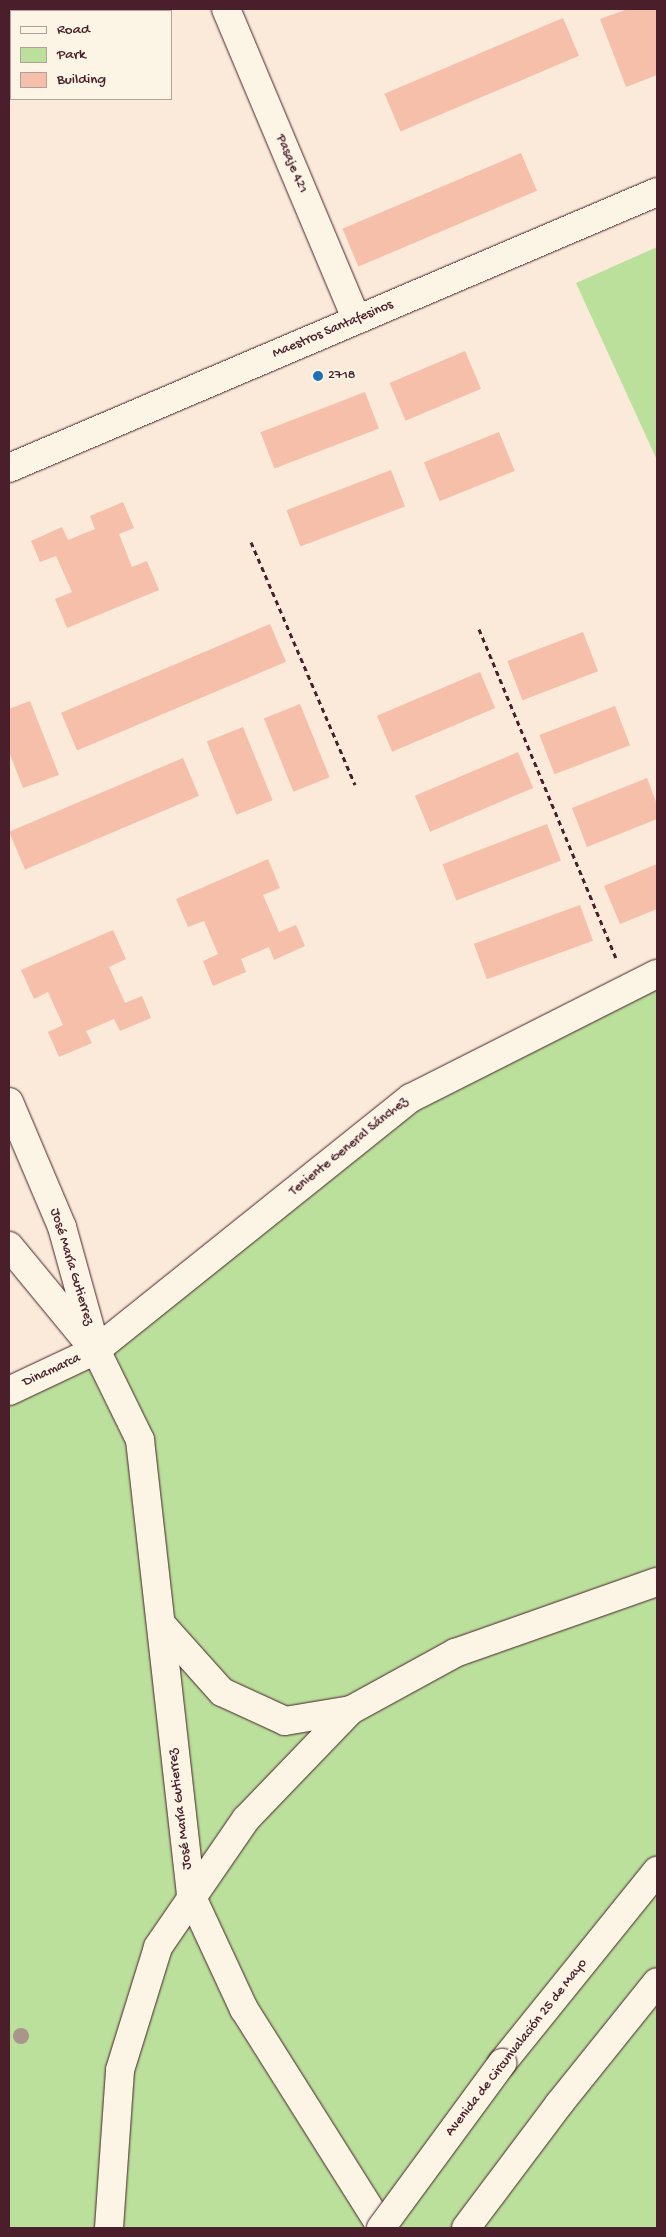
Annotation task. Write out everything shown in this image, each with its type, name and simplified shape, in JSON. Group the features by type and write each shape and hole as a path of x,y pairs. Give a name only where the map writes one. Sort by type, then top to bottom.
{"main road":[{"name":"Pasaje 421","path":"226,9 357,320"},
{"name":"Maestros Santafesinos","path":"9,468 657,192"},
{"name":"Teniente General Sánchez","path":"96,1350 411,1098 657,974"},
{"name":"José María Gutierrez","path":"9,1102 62,1227 96,1350 140,1440 191,1895 244,2009 382,2228"},
{"name":"José María Gutierrez","path":"9,1246 96,1350"},
{"name":"Dinamarca","path":"9,1391 96,1350"},
{"path":"109,2228 120,2070 158,1947 191,1895 246,1819 351,1710 455,1653 657,1582"},
{"path":"162,1625 222,1692 285,1721 351,1710"},
{"name":"Avenida de Circunvalación 25 de Mayo","path":"382,2228 502,2063 657,1871"},
{"path":"466,2228 559,2104 657,1982"}],"path":[{"path":"251,542 355,785"},
{"path":"479,629 629,989"}],"green space":[{"path":"657,247 657,460 576,283"},
{"path":"657,974 657,2228 9,2228 9,1391 96,1350 411,1098"}],"building":[{"path":"628,9 657,9 657,75 626,87 600,19"},
{"path":"563,18 579,56 400,132 384,94"},
{"path":"521,153 537,191 358,267 342,229"},
{"path":"465,351 481,389 406,421 390,383"},
{"path":"365,392 379,428 274,469 260,432"},
{"path":"499,432 515,471 440,501 424,462"},
{"path":"391,470 405,506 300,547 286,510"},
{"path":"123,502 134,528 119,534 132,567 147,561 159,590 67,628 55,599 72,592 56,556 40,562 31,541 62,527 68,540 95,529 90,516"},
{"path":"270,624 286,662 77,750 61,713"},
{"path":"583,632 598,671 522,700 507,661"},
{"path":"480,672 495,708 392,752 377,716"},
{"path":"30,701 59,775 23,788 9,752 9,709"},
{"path":"300,704 330,777 293,792 264,719"},
{"path":"615,706 630,745 554,774 539,735"},
{"path":"243,727 273,800 236,815 207,742"},
{"path":"518,752 533,788 430,832 415,796"},
{"path":"183,758 199,796 25,870 9,832"},
{"path":"647,778 657,804 657,819 587,847 572,808"},
{"path":"547,824 561,860 456,901 442,864"},
{"path":"268,859 280,888 263,895 279,932 296,925 305,946 274,960 269,947 241,959 246,972 213,986 203,961 218,954 204,921 188,927 176,899"},
{"path":"657,864 657,909 620,924 604,886"},
{"path":"580,905 593,941 487,979 474,944"},
{"path":"113,930 126,959 109,967 125,1003 142,996 151,1018 120,1031 114,1019 86,1031 92,1043 59,1057 48,1032 63,1025 48,992 34,999 21,970"}],"place":[{"name":"2718","path":"318,376"}]}
